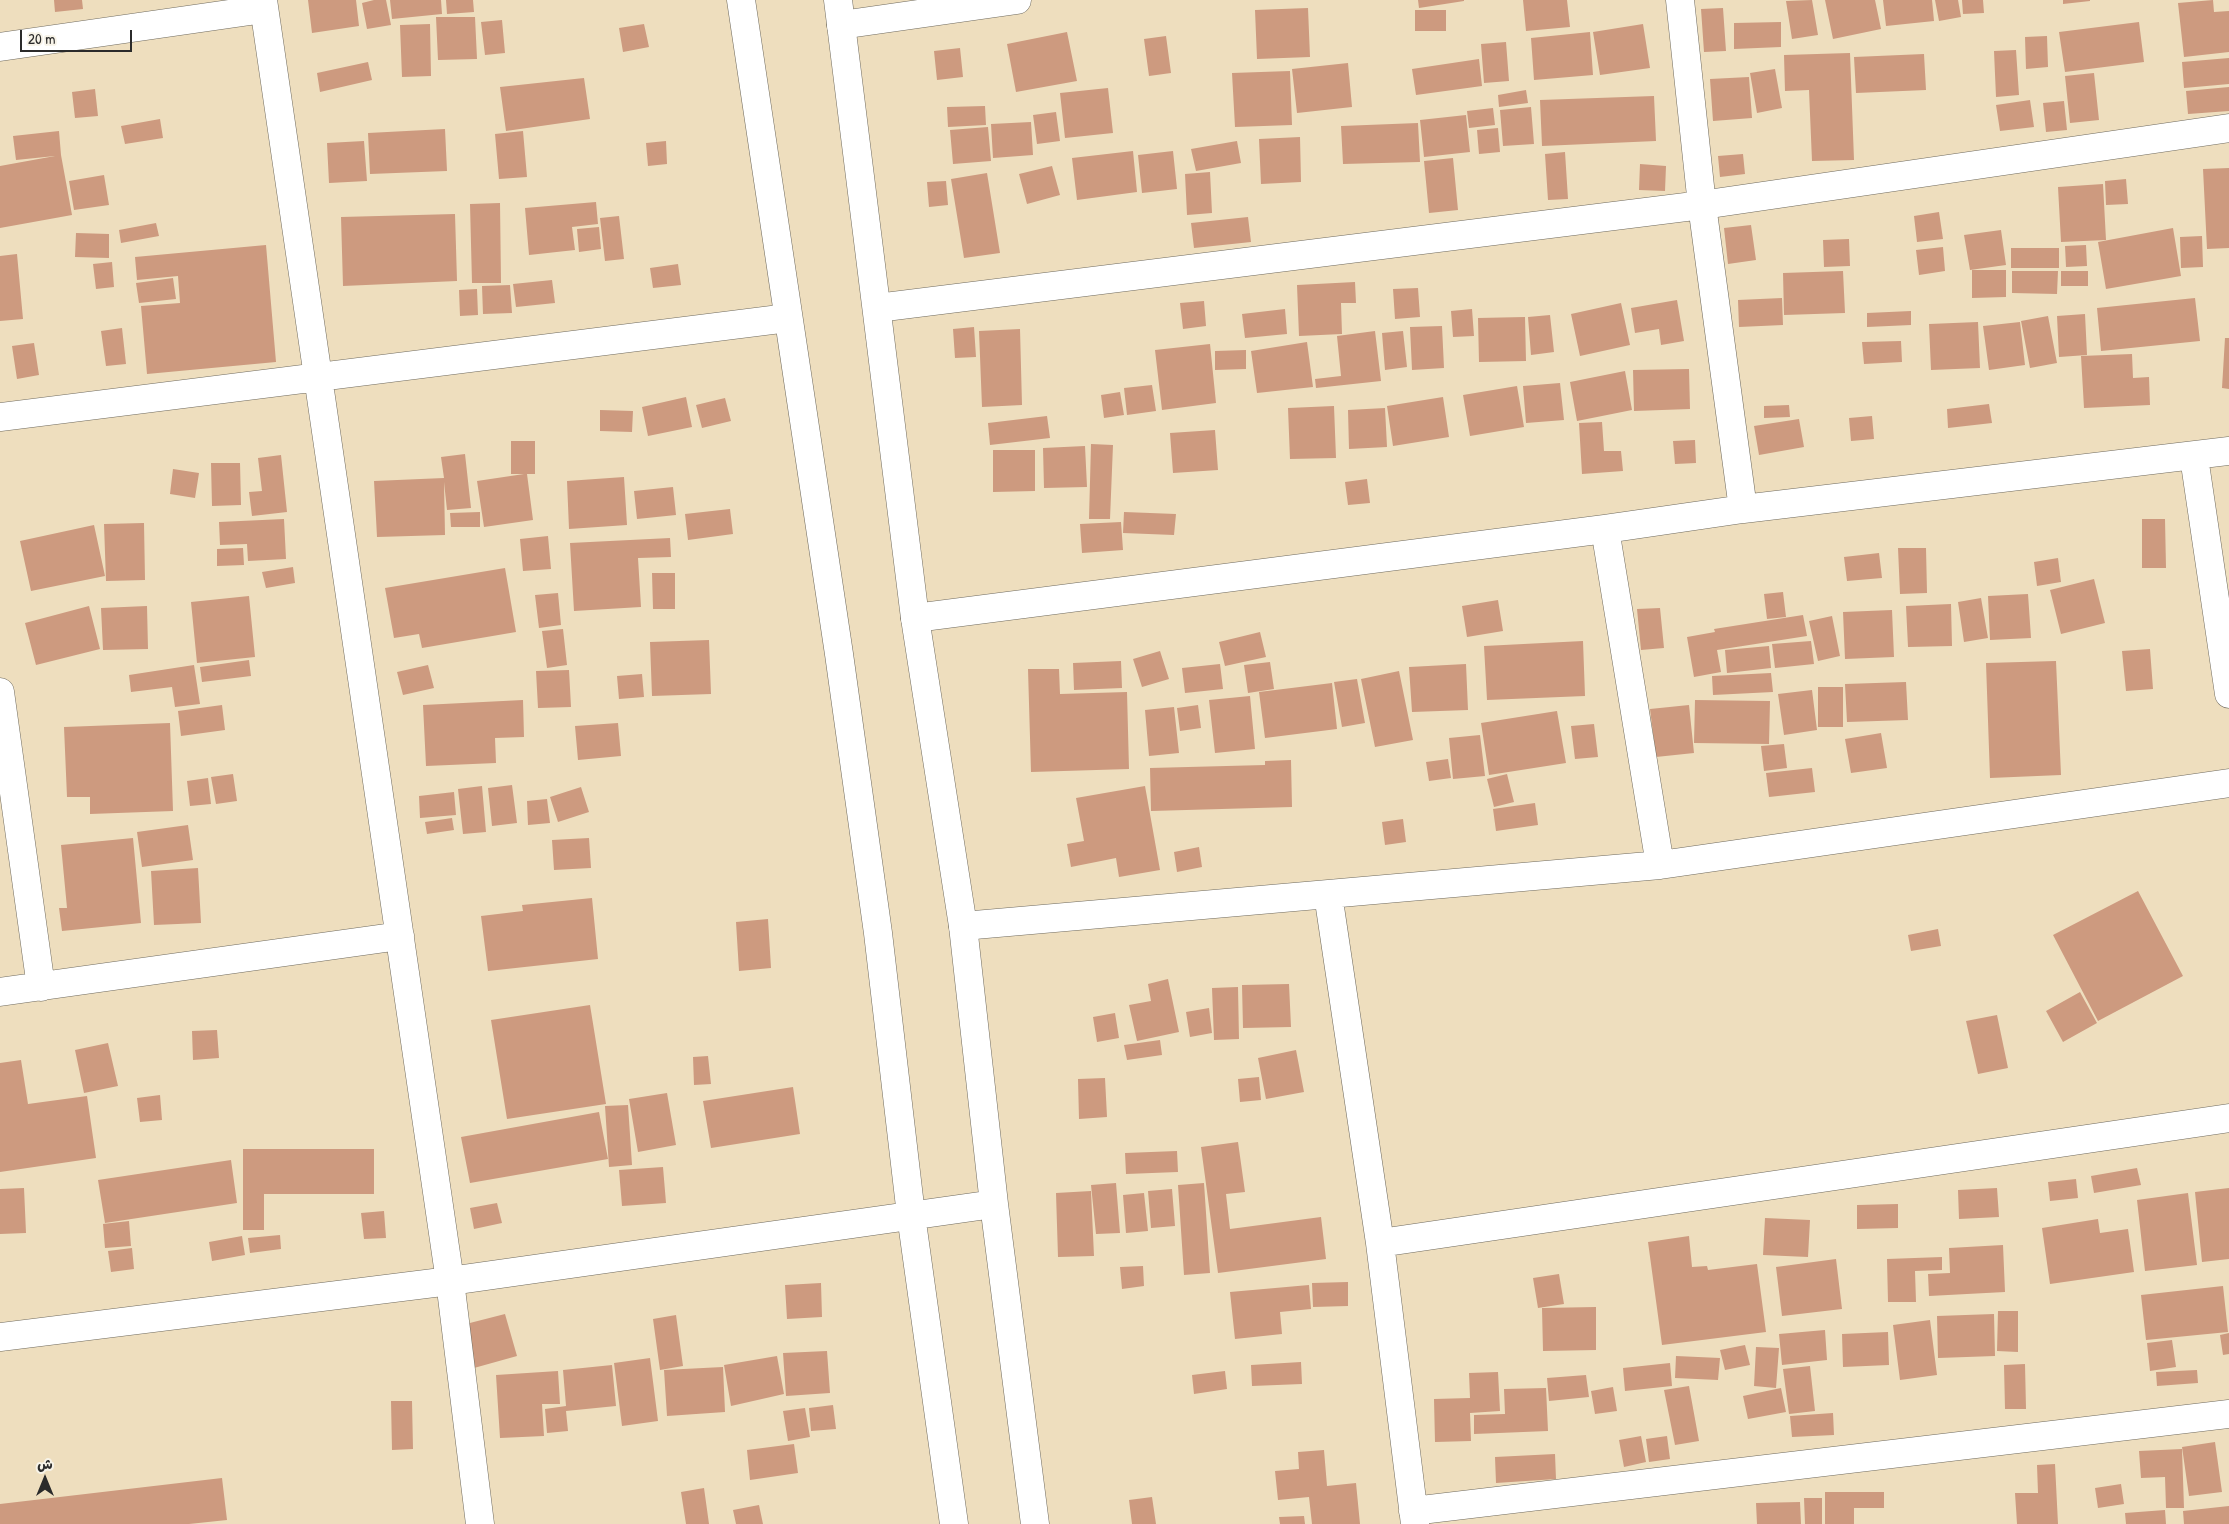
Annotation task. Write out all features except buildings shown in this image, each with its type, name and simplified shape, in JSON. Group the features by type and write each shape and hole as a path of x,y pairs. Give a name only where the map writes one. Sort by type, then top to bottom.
{"street":[{"path":"741,0 877,923 911,1214 954,1524"},
{"path":"1017,0 840,12 914,618 963,926 994,1204 1035,1524"},
{"path":"1680,0 1702,206 1743,509"},
{"path":"0,47 263,5 450,1280 480,1524"},
{"path":"877,308 1702,206 2229,128"},
{"path":"0,417 316,375 788,318"},
{"path":"914,618 1605,529 1743,509 2194,457 2229,451"},
{"path":"2194,457 2229,694"},
{"path":"1605,529 1660,865"},
{"path":"0,692 41,987"},
{"path":"963,926 1660,865 2229,783"},
{"path":"1328,894 1380,1242 1414,1517 2229,1414"},
{"path":"0,992 400,936"},
{"path":"1380,1242 2229,1118"},
{"path":"0,1337 450,1280 911,1214 994,1204"}]}
